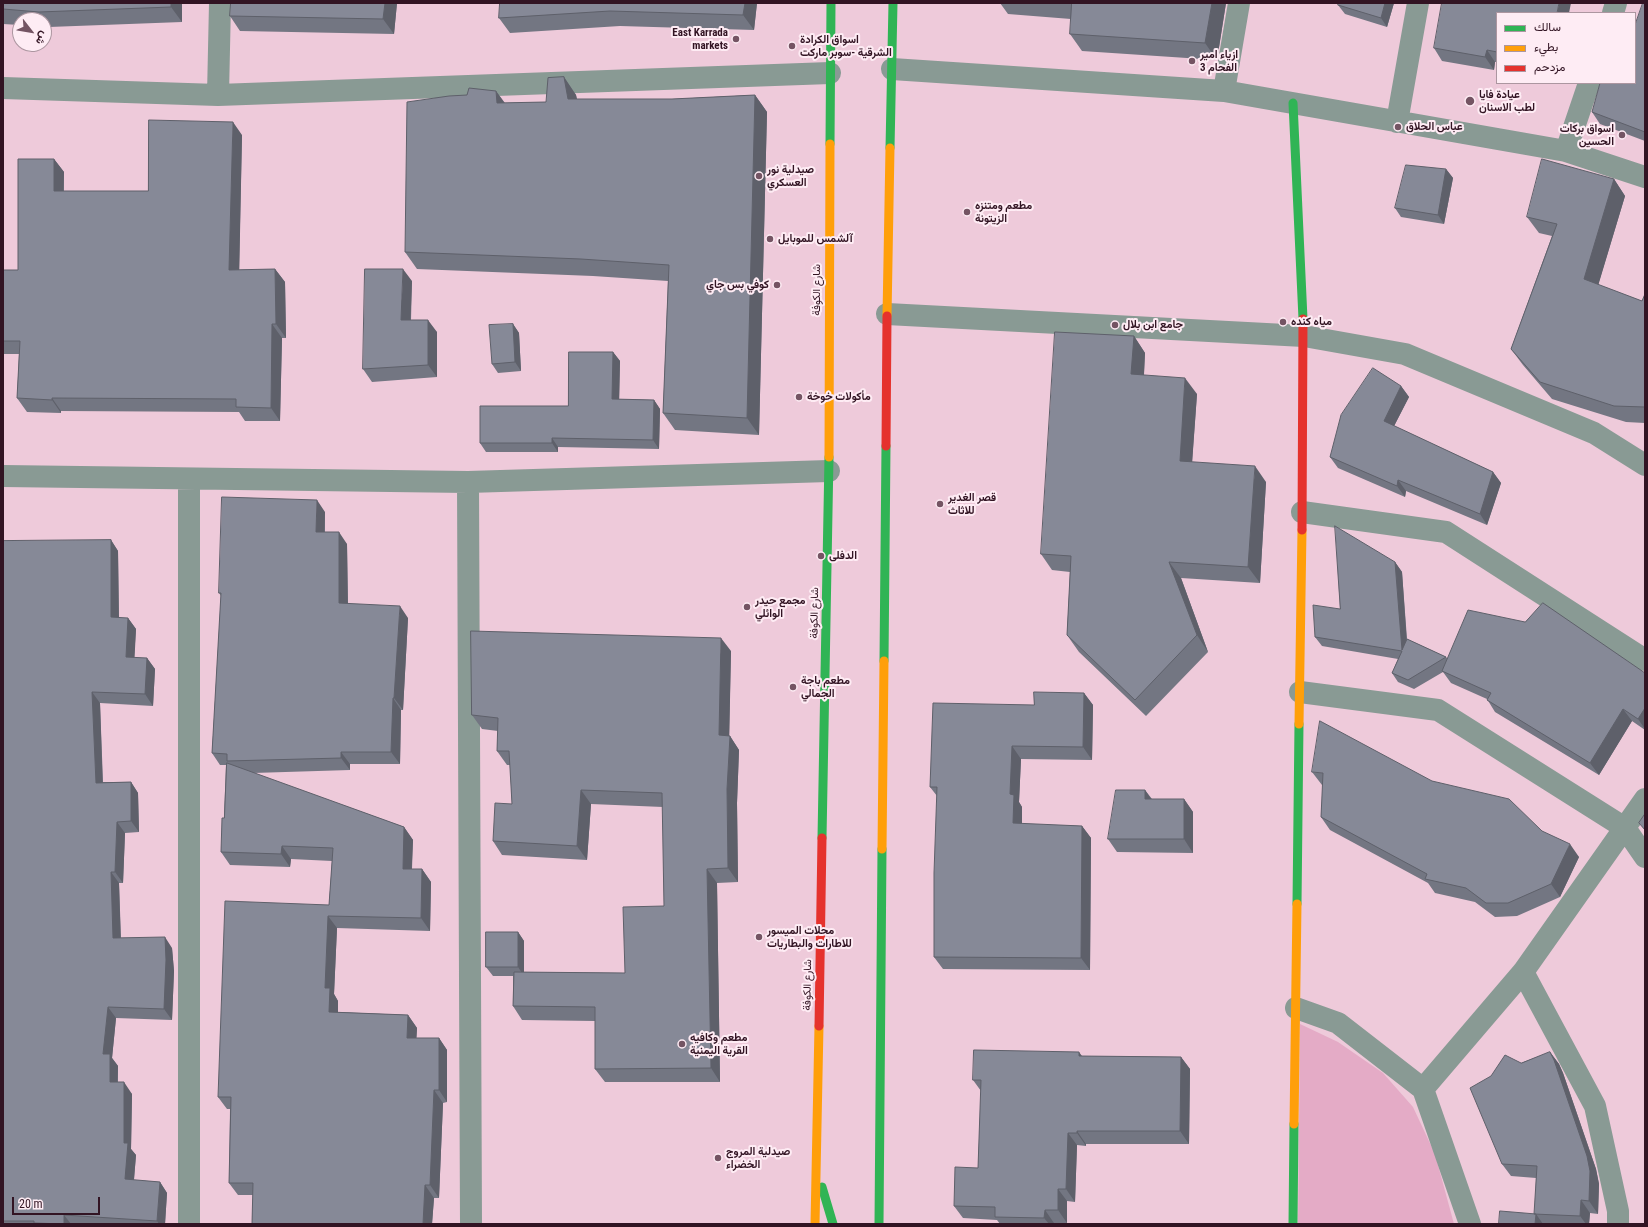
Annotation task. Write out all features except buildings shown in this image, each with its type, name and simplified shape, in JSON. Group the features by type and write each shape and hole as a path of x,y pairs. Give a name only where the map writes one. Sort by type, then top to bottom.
{"main road":[{"name":"شارع الكوفة","path":"815,1224 829,471 831,3"},
{"path":"879,1224 887,314 893,3"},
{"path":"1293,103 1304,336 1293,1224"},
{"path":"816,1160 833,1224"}],"street":[{"path":"218,96 220,3"},
{"path":"1224,91 1239,3"},
{"path":"1397,122 1418,3"},
{"path":"892,69 1224,91 1566,151 1645,176"},
{"path":"3,88 218,96 830,73"},
{"path":"1566,151 1589,84"},
{"path":"887,314 1304,336 1405,354 1594,433 1645,465"},
{"path":"3,476 468,482 829,471"},
{"path":"189,479 189,1224"},
{"path":"468,482 471,1224"},
{"path":"1302,512 1446,532 1645,660"},
{"path":"1300,692 1438,710 1625,828 1645,857"},
{"path":"1423,1089 1523,972 1645,799"},
{"path":"1523,972 1595,1106 1618,1210 1618,1224"},
{"path":"1296,1008 1338,1023 1423,1089 1470,1224"}],"shaded area":[{"path":"1300,1024 1338,1042 1383,1073 1413,1107 1435,1154 1454,1224 1298,1224"}],"traffic: fast":[{"path":"830,144 831,3"},
{"path":"890,148 893,3"},
{"path":"1293,103 1303,319"},
{"path":"884,661 886,446"},
{"path":"822,838 829,457"},
{"path":"1297,904 1299,724"},
{"path":"879,1224 882,849"},
{"path":"1293,1224 1294,1124"},
{"path":"822,1187 833,1224"}],"traffic: slow":[{"path":"829,457 830,144"},
{"path":"887,316 890,148"},
{"path":"1299,724 1302,530"},
{"path":"882,849 884,661"},
{"path":"1294,1124 1297,904"},
{"path":"815,1224 819,1026"}],"traffic: jam":[{"path":"886,446 887,316"},
{"path":"1302,530 1303,319"},
{"path":"819,1026 822,838"}],"place":[{"name":"East Karrada markets","path":"736,39"},
{"name":"اسواق الكرادة الشرقية -سوبر ماركت","path":"792,46"},
{"name":"ازياء امير الفحام 3","path":"1192,61"},
{"name":"عيادة فايا لطب الاسنان","path":"1470,101"},
{"name":"عباس الحلاق","path":"1398,127"},
{"name":"اسواق بركات الحسين","path":"1622,135"},
{"name":"صيدلية نور العسكري","path":"759,176"},
{"name":"مطعم ومتنزه الزيتونة","path":"967,212"},
{"name":"آلشمس للموبايل","path":"770,239"},
{"name":"كوفي بس جاي","path":"777,285"},
{"name":"مياه كنده","path":"1283,322"},
{"name":"جامع ابن بلال","path":"1115,325"},
{"name":"مأكولات خوخة","path":"799,397"},
{"name":"قصر الغدير للاثاث","path":"940,504"},
{"name":"الدفلى","path":"821,556"},
{"name":"مجمع حيدر الوائلي","path":"747,607"},
{"name":"مطعم باجة الجمالي","path":"793,687"},
{"name":"محلات الميسور للاطارات والبطاريات","path":"759,937"},
{"name":"مطعم وكافيه القرية اليمنية","path":"682,1044"},
{"name":"صيدلية المروج الخضراء","path":"718,1158"}]}
